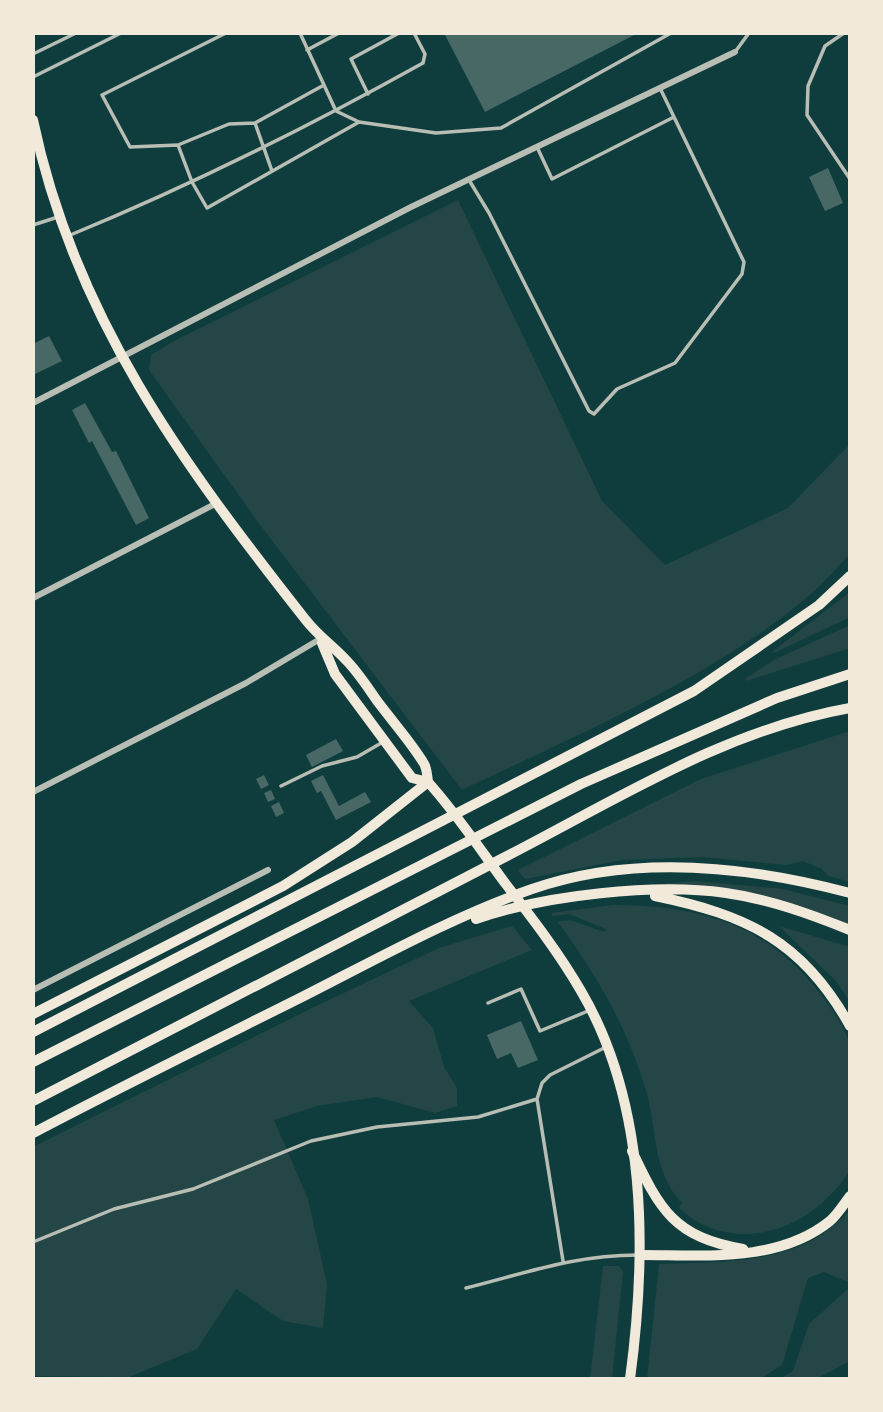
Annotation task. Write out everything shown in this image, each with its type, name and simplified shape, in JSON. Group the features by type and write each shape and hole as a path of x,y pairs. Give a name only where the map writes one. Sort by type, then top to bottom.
{"highway":[{"path":"33,1032 694,691 818,605 850,576"},
{"path":"33,1062 582,784 777,698 850,674"},
{"path":"33,1101 531,843 637,785 711,750 830,711 850,708"},
{"path":"33,1014 283,886 352,842 428,782"},
{"path":"33,1133 415,940 534,888 611,872 658,868 740,871 850,893"},
{"path":"415,940 504,909 575,896 698,890 777,904 850,930"},
{"path":"639,892 705,906 755,925 802,959 835,999 850,1026"},
{"path":"632,1151 655,1199 679,1224 709,1243 759,1252"},
{"path":"642,1255 759,1252 797,1241 831,1221 850,1196"}],"main road":[{"path":"33,121 43,164 66,237 122,358 176,449 215,504 320,639 347,660 425,764 428,782 553,948 590,1010 606,1047 621,1094 641,1209 642,1255 631,1379"},
{"path":"320,639 335,674 412,778 428,782"}],"street":[{"path":"33,403 469,179 735,52"},
{"path":"33,598 215,504"},
{"path":"33,792 246,683 320,639"},
{"path":"33,990 268,870"}],"lane":[{"path":"33,54 76,33"},
{"path":"33,77 121,33"},
{"path":"226,33 102,95 130,147 178,145 229,124 255,123 324,85"},
{"path":"300,33 336,111 359,122 436,133 501,128 671,33"},
{"path":"307,50 339,33"},
{"path":"368,94 352,59 398,33"},
{"path":"66,237 192,182 336,111 423,63 425,54 414,33"},
{"path":"735,52 749,33"},
{"path":"844,33 825,46 808,86 807,115 850,179"},
{"path":"469,179 489,213 589,411 594,414 617,389 675,363 741,274 744,262 660,88"},
{"path":"537,147 552,179 674,117"},
{"path":"178,145 192,182 207,208 359,122"},
{"path":"255,123 272,171"},
{"path":"33,225 59,216"},
{"path":"281,786 322,766 357,757 385,740"},
{"path":"488,1003 521,989 540,1031 590,1010"},
{"path":"563,1261 537,1099 542,1083 550,1075 606,1047"},
{"path":"33,1242 114,1209 193,1189 311,1141 377,1127 478,1117 537,1099"},
{"path":"466,1288 563,1261 598,1255 642,1255"}],"shaded area":[{"path":"458,200 602,501 665,565 788,508 850,444 850,554 818,588 776,622 690,677 598,726 462,790 258,522 149,370 151,355 174,341"},
{"path":"850,592 850,617 772,652"},
{"path":"850,625 850,648 746,681 746,678 776,659"},
{"path":"850,731 850,882 828,876 822,869 803,861 787,865 702,857 622,860 525,879 518,870 701,779"},
{"path":"695,881 783,889 850,906 850,927 807,911 648,885"},
{"path":"613,905 673,909 727,923 752,934 776,949 798,968 838,1018 851,1054 850,1163 846,1177 814,1210 777,1229 736,1234 716,1230 679,1208 682,1203 672,1190 660,1163 649,1102 628,1042 597,981 558,922 570,920 604,932 606,929 569,914 553,916 551,913"},
{"path":"512,926 532,950 409,1001 433,1028 444,1067 457,1088 457,1106 435,1113 377,1097 317,1106 274,1120 308,1199 327,1284 323,1328 283,1321 236,1289 197,1349 129,1377 33,1376 33,1147 439,948"},
{"path":"779,926 850,947 850,1002 836,981"},
{"path":"850,1210 850,1283 824,1272 808,1278 782,1365 759,1379 647,1379 659,1264 736,1260 786,1251 809,1242 831,1228"},
{"path":"603,1266 619,1266 623,1271 612,1379 590,1379"},
{"path":"850,1287 850,1361 816,1379 779,1379 793,1371 809,1324"}],"building":[{"path":"444,33 638,33 485,112"},
{"path":"828,168 843,203 825,211 809,177"},
{"path":"49,336 62,361 33,375 33,344"},
{"path":"85,403 112,452 116,451 149,518 136,525 92,441 89,443 72,410"},
{"path":"336,739 343,751 312,767 306,755"},
{"path":"264,775 269,785 261,789 256,779"},
{"path":"323,775 339,806 365,792 371,802 336,820 321,791 317,793 311,781"},
{"path":"271,790 275,799 268,802 264,793"},
{"path":"279,802 284,813 276,817 271,806"},
{"path":"521,1021 538,1060 518,1068 511,1053 497,1059 487,1035"}]}
